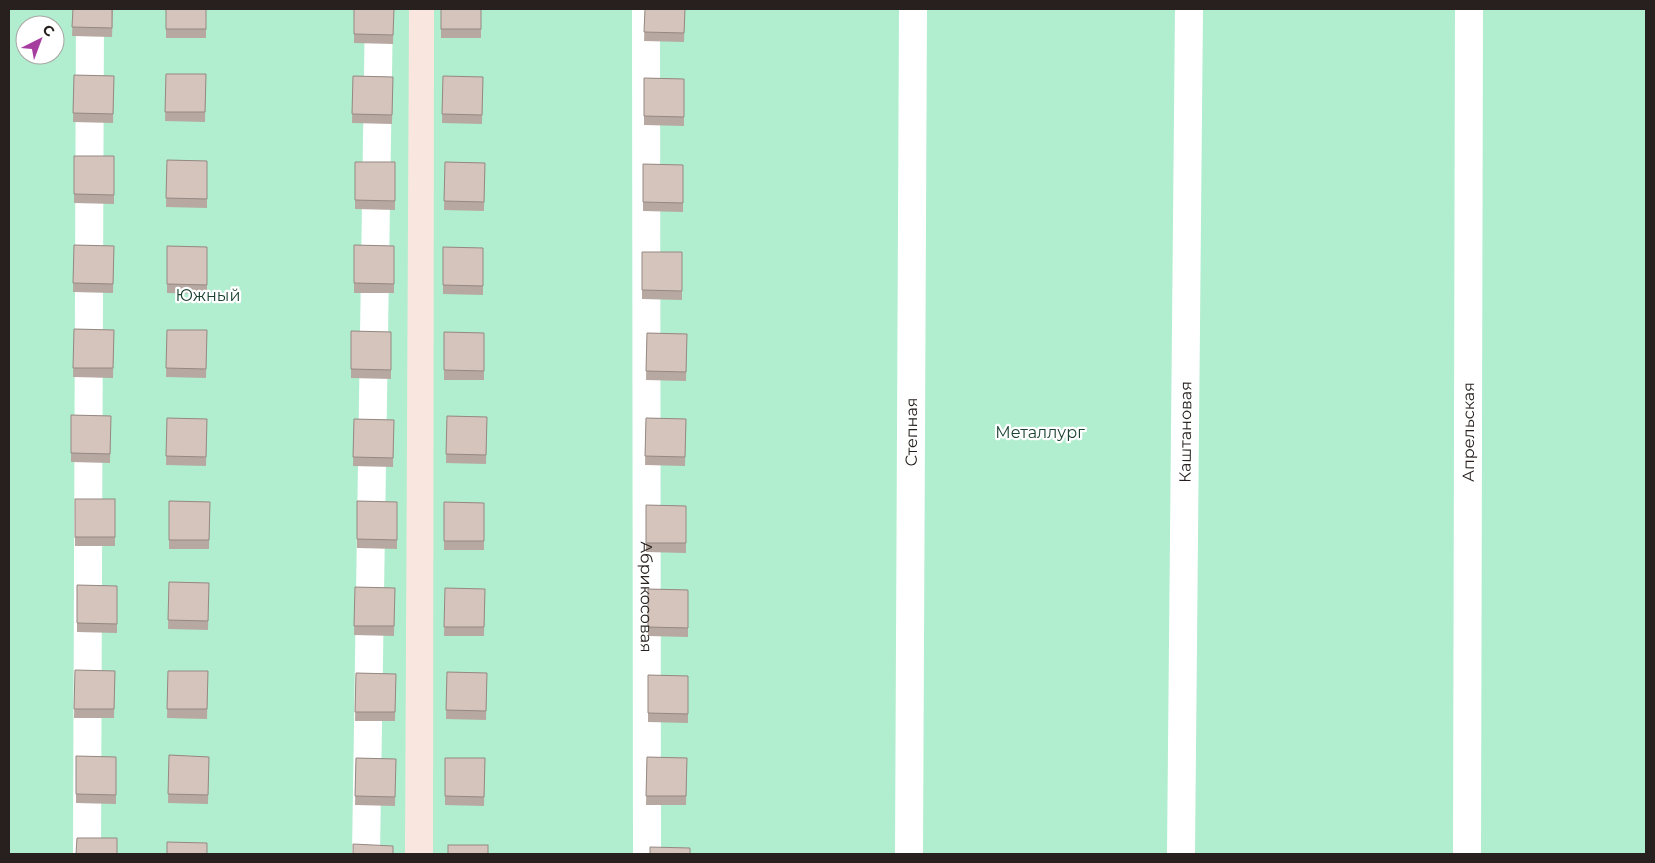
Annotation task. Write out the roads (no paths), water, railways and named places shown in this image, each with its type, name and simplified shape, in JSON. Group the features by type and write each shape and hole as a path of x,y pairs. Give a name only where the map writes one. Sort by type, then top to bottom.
{"street":[{"path":"87,854 90,9"},
{"path":"366,854 379,9"},
{"name":"Абрикосовая","path":"646,9 647,854"},
{"name":"Степная","path":"909,854 913,9"},
{"name":"Каштановая","path":"1181,854 1189,9"},
{"name":"Апрельская","path":"1467,854 1468,9"}],"park label":[{"name":"Южный","path":"208,295"},
{"name":"Металлург","path":"1040,432"}]}
